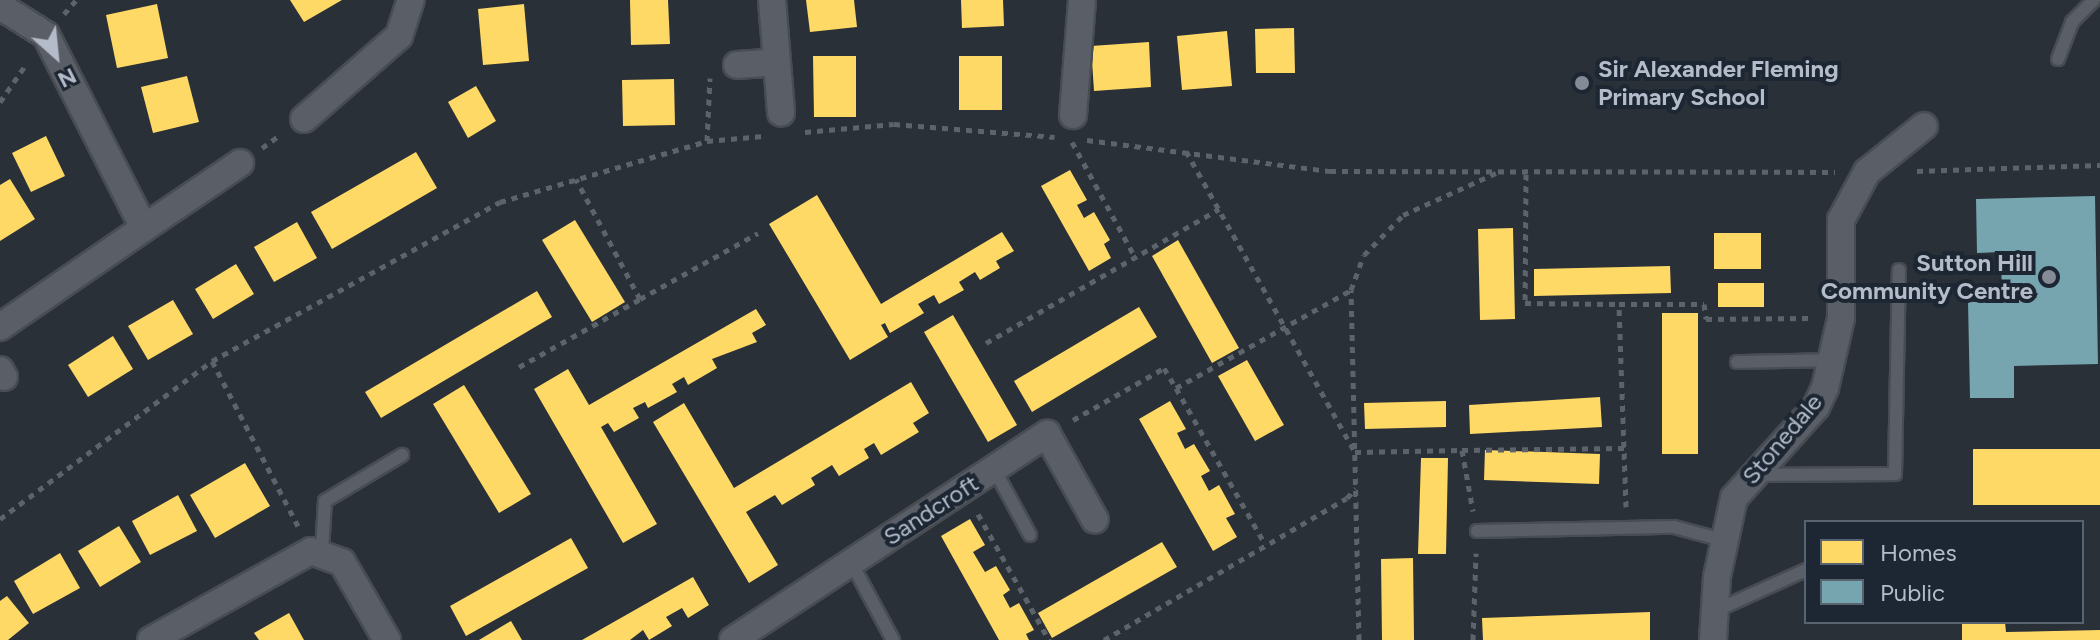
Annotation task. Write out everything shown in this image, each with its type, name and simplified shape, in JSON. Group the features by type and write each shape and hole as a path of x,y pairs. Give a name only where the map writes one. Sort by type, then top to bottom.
{"street":[{"path":"304,119 399,36 411,0"},
{"path":"772,0 784,127"},
{"path":"1072,127 1082,0"},
{"path":"0,6 46,35 144,228"},
{"path":"737,65 776,62"},
{"name":"Stonedale","path":"1713,640 1723,540 1734,498 1816,407 1831,360 1841,318 1841,220 1867,172 1924,126"},
{"path":"0,327 240,163"},
{"name":"Sandcroft","path":"733,640 1047,434 1095,520"},
{"path":"151,640 316,551 342,562 387,640"}],"lane":[{"path":"2058,59 2072,22 2094,0"},
{"path":"1752,475 1895,474 1899,270"},
{"path":"1737,362 1831,360"},
{"path":"316,551 325,501 402,455"},
{"path":"994,469 1030,535"},
{"path":"1477,531 1674,527 1723,540"},
{"path":"851,562 893,640"},
{"path":"1715,611 1804,571"}],"path":[{"path":"707,141 710,68 737,65"},
{"path":"240,163 304,119"},
{"path":"0,519 212,361 500,202 707,141 784,127 894,124 1072,127 1186,151 1330,171 1867,172 2100,165"},
{"path":"1072,127 1135,257"},
{"path":"1186,151 1355,452"},
{"path":"1359,640 1351,290 1364,255 1403,215 1500,171"},
{"path":"1526,173 1525,303 1704,304 1706,319 1841,318"},
{"path":"576,179 640,299"},
{"path":"986,343 1219,209"},
{"path":"519,367 758,233"},
{"path":"1176,388 1351,290"},
{"path":"1619,304 1625,528"},
{"path":"212,361 316,551"},
{"path":"1067,423 1164,368 1265,544"},
{"path":"1355,452 1624,448"},
{"path":"1462,450 1477,531 1473,640"},
{"path":"1104,640 1356,488"},
{"path":"964,489 1049,640"}],"building: Homes":[{"path":"290,0 342,0 304,22"},
{"path":"630,0 668,0 670,44 631,45"},
{"path":"806,0 854,0 857,27 810,32"},
{"path":"961,0 1003,0 1004,26 962,28"},
{"path":"157,4 168,58 117,68 106,15"},
{"path":"524,4 529,61 483,65 478,9"},
{"path":"1294,28 1295,73 1256,73 1255,29"},
{"path":"1227,31 1232,86 1182,90 1177,36"},
{"path":"1149,42 1151,87 1094,91 1091,46"},
{"path":"813,56 856,56 856,117 814,117"},
{"path":"959,56 1002,56 1002,110 959,110"},
{"path":"187,76 199,122 153,133 141,87"},
{"path":"674,79 675,125 623,126 622,80"},
{"path":"476,86 496,121 468,138 448,102"},
{"path":"46,136 65,176 31,192 12,153"},
{"path":"416,152 437,188 332,249 311,212"},
{"path":"1070,170 1087,200 1077,205 1084,218 1094,212 1110,240 1104,244 1111,258 1089,271 1041,186"},
{"path":"10,179 35,219 0,241 0,185"},
{"path":"817,195 881,304 1002,232 1014,251 996,261 1000,268 980,280 975,272 959,282 964,290 939,304 934,295 918,304 924,313 890,333 885,323 881,325 888,337 850,360 769,224"},
{"path":"575,220 625,302 592,322 542,240"},
{"path":"297,222 317,258 274,282 254,247"},
{"path":"1513,228 1515,319 1480,320 1478,229"},
{"path":"1714,233 1761,233 1761,269 1714,269"},
{"path":"1178,240 1239,348 1212,363 1152,256"},
{"path":"236,264 254,294 213,319 195,289"},
{"path":"1670,266 1671,293 1534,296 1534,269"},
{"path":"1718,283 1764,283 1764,307 1718,307"},
{"path":"537,291 552,317 381,418 365,392"},
{"path":"173,300 193,334 148,360 128,326"},
{"path":"1139,307 1157,337 1032,412 1014,381"},
{"path":"756,309 766,325 752,333 757,342 712,359 717,368 688,385 684,377 672,384 677,392 648,408 645,402 633,408 639,418 614,432 608,423 601,427 657,524 623,543 534,389 568,369 589,405"},
{"path":"1662,313 1698,313 1698,454 1662,454"},
{"path":"953,315 1017,425 988,442 924,332"},
{"path":"113,336 133,369 88,397 68,365"},
{"path":"1247,360 1284,425 1255,441 1218,376"},
{"path":"911,382 929,413 913,423 919,432 881,455 874,443 864,449 869,458 839,476 832,465 811,478 815,485 782,505 775,495 746,512 778,565 749,583 653,422 684,403 734,488"},
{"path":"464,385 531,494 499,513 433,404"},
{"path":"1600,397 1602,427 1470,434 1469,405"},
{"path":"1170,401 1186,429 1177,433 1185,449 1194,444 1210,471 1201,476 1209,491 1219,485 1235,514 1226,518 1237,537 1213,551 1139,419"},
{"path":"1446,401 1446,427 1365,429 1364,403"},
{"path":"1973,449 2100,449 2100,505 1973,505"},
{"path":"1485,450 1600,454 1599,484 1484,480"},
{"path":"1421,458 1448,458 1446,554 1418,554"},
{"path":"245,463 270,506 215,538 190,495"},
{"path":"178,495 197,531 150,555 132,521"},
{"path":"970,519 985,545 973,552 985,572 996,566 1010,590 1003,595 1010,608 1019,603 1034,630 1026,634 1029,640 999,640 941,536"},
{"path":"119,526 141,562 100,587 78,551"},
{"path":"571,538 588,568 466,636 450,606"},
{"path":"1162,542 1177,567 1052,638 1038,613"},
{"path":"60,553 80,588 33,614 14,581"},
{"path":"1413,558 1414,640 1382,640 1381,559"},
{"path":"693,577 709,605 688,618 682,608 666,617 672,626 649,640 643,630 630,640 582,640"},
{"path":"7,596 29,623 8,640 0,640 0,601"},
{"path":"1650,612 1650,640 1483,640 1482,618"},
{"path":"289,613 304,640 259,640 254,633"},
{"path":"511,621 522,640 479,640"},
{"path":"1962,624 2005,624 2006,632 2100,630 2100,640 1962,640"}],"building: Public":[{"name":"Sutton Hill Community Centre","path":"2095,196 2098,364 2014,366 2014,398 1970,398 1968,302 2002,302 2001,252 1977,253 1976,199"}],"place":[{"name":"Sir Alexander Fleming Primary School","path":"1582,83"},
{"name":"Sutton Hill Community Centre","path":"2049,277"}]}
